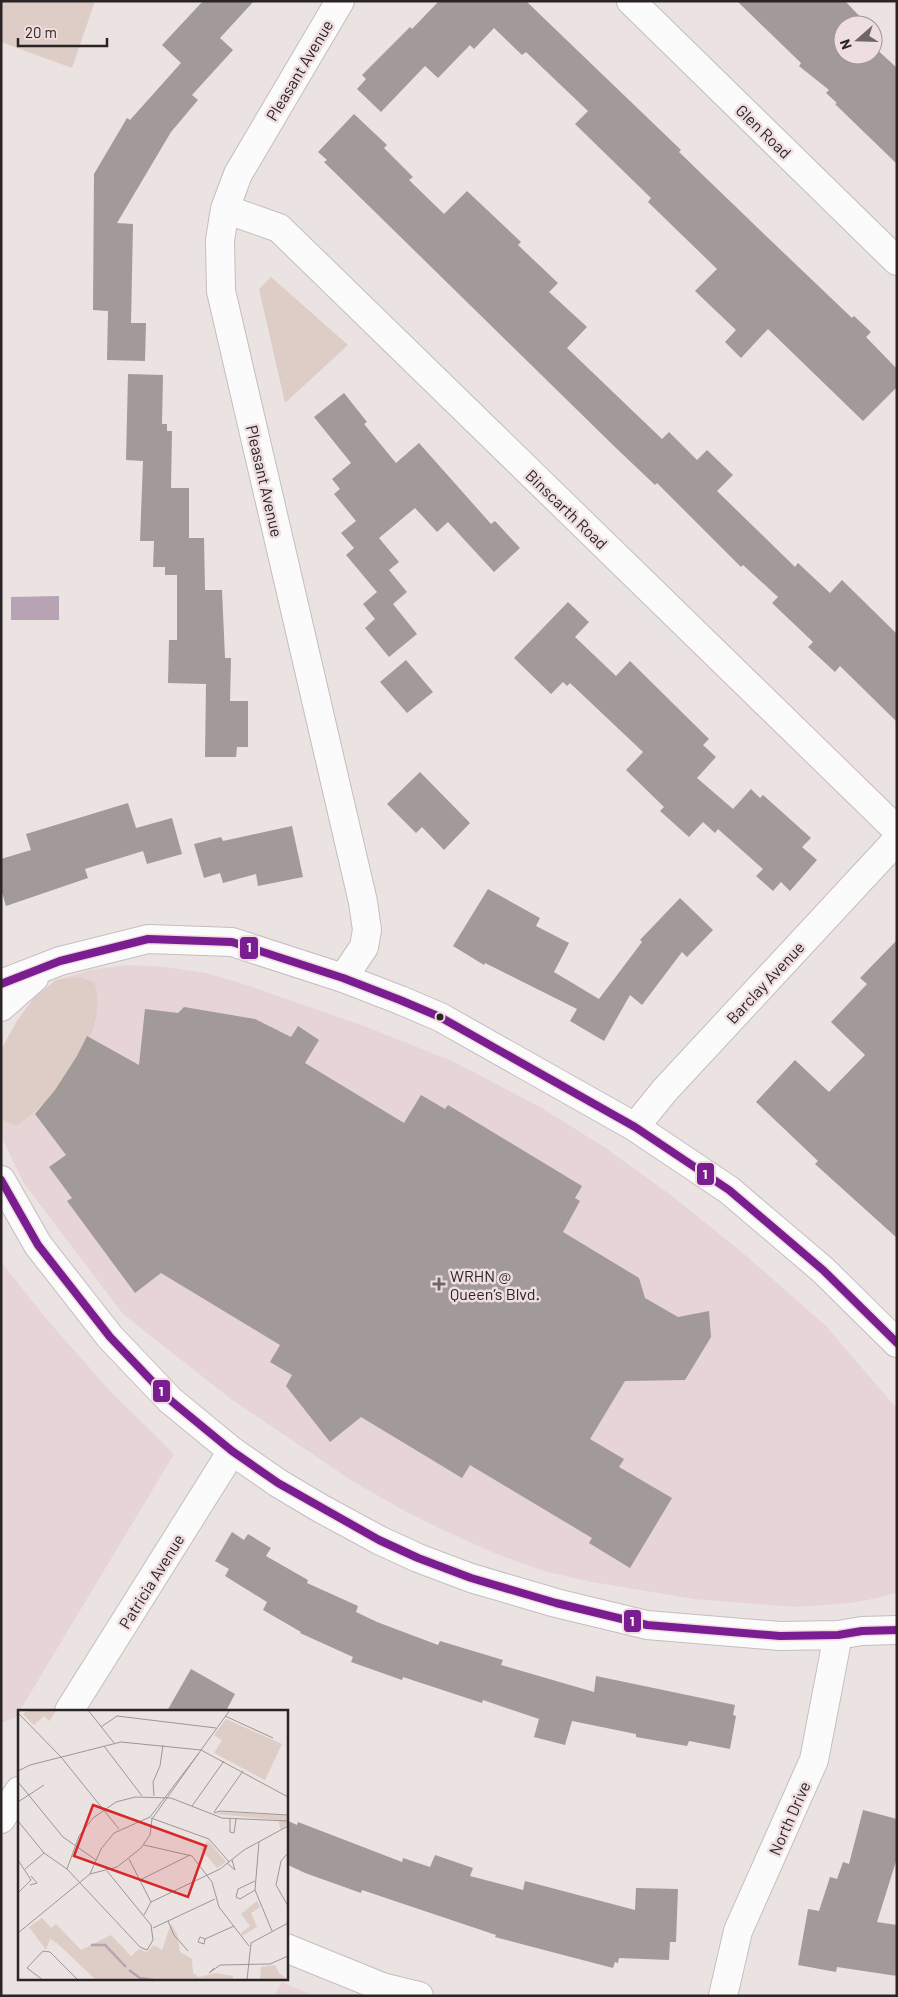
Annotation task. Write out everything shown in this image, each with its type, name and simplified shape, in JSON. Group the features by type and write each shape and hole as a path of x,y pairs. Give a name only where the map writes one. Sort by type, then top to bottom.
{"street":[{"name":"Pleasant Avenue","path":"340,1 238,174 225,209 220,240 221,291 364,911 367,930 364,947 343,978"},
{"name":"Glen Road","path":"631,1 897,261"},
{"name":"Binscarth Road","path":"225,209 279,228 897,830"},
{"name":"Barclay Avenue","path":"635,1127 665,1090 897,840"},
{"path":"1,984 60,962 148,939 232,942 343,978 440,1017 635,1127 729,1190 823,1270 897,1343"},
{"path":"1,1007 31,980 60,962"},
{"path":"1,1180 38,1245 110,1337 170,1400 232,1451 278,1483 379,1540 418,1558 471,1578 556,1603 647,1625 780,1636 897,1630"},
{"name":"Patricia Avenue","path":"70,1710 232,1451"},
{"path":"850,1633 897,1612"},
{"name":"North Drive","path":"723,1996 738,1931 814,1760 850,1633"},
{"path":"288,1949 382,1987 419,1996"}],"shaded area":[{"path":"1,1 95,1 72,68 1,42"},
{"path":"271,277 348,345 285,403 259,289"},
{"path":"59,596 59,620 11,620 11,597"},
{"name":"WRHN @ Queen’s Blvd.","path":"127,965 165,967 206,973 240,983 364,1026 452,1061 542,1108 604,1147 672,1196 744,1254 826,1326 897,1409 897,1592 851,1603 797,1607 694,1599 592,1582 544,1571 494,1553 439,1528 401,1509 351,1480 231,1399 123,1314 23,1182 5,1144 1,1134 1,1050 17,1021 33,999 56,980 89,970"},
{"path":"79,977 94,982 97,1002 95,1022 88,1043 63,1082 32,1114 17,1126 1,1119 1,1050 17,1021 33,999 56,980"},
{"path":"1,1262 49,1322 110,1391 174,1454 20,1710 18,1710 16,1717 1,1723"},
{"path":"282,1982 314,1996 274,1996"}],"building":[{"path":"203,1 254,1 220,38 233,50 192,95 198,100 171,132 117,223 133,224 131,323 146,323 145,361 107,360 108,311 93,310 94,174 127,118 130,120 181,63 162,45"},
{"path":"439,1 526,1 681,150 679,152 765,235 852,318 854,316 871,332 866,337 897,369 897,387 863,421 768,329 741,358 725,342 736,330 695,291 717,269 648,202 651,198 575,124 588,111 526,52 522,55 494,28 474,49 470,45 438,78 425,66 381,112 357,89 366,79 362,75"},
{"path":"737,1 845,1 858,15 833,15 833,65 883,65 883,55 897,68 897,164 835,104 837,103 826,93 829,90 799,66 801,63"},
{"path":"354,114 387,145 384,148 413,177 409,180 444,214 467,191 521,242 518,245 558,283 549,292 587,327 567,348 662,439 669,432 697,460 707,450 733,475 717,491 795,567 798,563 830,593 842,580 897,634 897,722 840,666 835,672 808,647 813,642 772,603 778,597 743,565 741,567 657,483 655,485 616,448 324,162 327,160 318,152"},
{"path":"128,374 163,375 162,424 167,424 167,431 172,431 171,488 189,488 189,538 204,538 205,590 222,590 225,658 231,658 230,701 248,701 248,747 237,747 236,757 205,757 206,684 168,683 169,640 177,640 177,575 165,575 165,567 153,567 154,541 140,541 143,461 126,460"},
{"path":"344,393 367,422 364,424 396,463 419,443 491,524 495,521 520,548 494,572 448,522 437,532 415,508 379,538 399,562 389,570 407,592 393,604 417,634 389,657 365,628 375,619 363,604 377,592 346,555 354,548 341,533 356,521 334,494 340,489 332,479 351,463 314,417"},
{"path":"568,602 589,622 575,637 616,676 630,661 709,739 703,745 716,757 697,778 733,809 751,789 760,798 763,795 811,838 802,847 817,860 790,891 781,882 773,891 756,876 763,869 718,829 715,833 703,822 689,837 660,811 664,807 626,770 643,752 570,683 567,686 563,682 551,694 514,658"},
{"path":"406,660 433,692 407,713 380,682"},
{"path":"420,772 470,823 444,850 422,827 416,833 387,804"},
{"path":"128,803 136,828 172,818 182,854 147,864 143,851 85,869 88,878 6,906 1,889 1,859 31,850 26,834"},
{"path":"292,826 303,877 258,886 256,874 223,883 220,873 204,878 194,844 221,837 223,841"},
{"path":"488,889 540,918 536,926 569,943 554,972 599,999 642,942 640,940 680,898 713,930 687,957 682,952 642,1005 630,995 604,1041 570,1021 577,1009 485,963 484,965 453,946"},
{"path":"897,940 897,1238 815,1164 818,1161 756,1102 795,1060 829,1092 865,1055 831,1022 867,984 860,978"},
{"path":"184,1007 255,1019 291,1037 298,1026 319,1040 305,1063 404,1123 421,1095 445,1109 448,1105 582,1186 575,1198 580,1201 563,1232 639,1278 645,1298 678,1317 709,1311 711,1337 685,1380 625,1381 590,1439 624,1459 619,1467 672,1498 630,1568 589,1543 592,1538 470,1465 462,1478 361,1417 330,1442 286,1386 292,1375 270,1362 280,1345 161,1273 135,1293 67,1201 72,1198 49,1167 66,1155 35,1114 55,1090 77,1056 87,1036 139,1065 145,1009 178,1013"},
{"path":"232,1532 244,1540 248,1534 271,1548 266,1556 308,1580 307,1583 358,1606 356,1612 438,1645 440,1641 503,1660 501,1665 594,1692 596,1676 735,1705 733,1715 736,1716 730,1749 689,1741 687,1746 636,1737 636,1734 572,1721 565,1745 534,1737 539,1719 483,1700 482,1703 403,1677 402,1680 351,1662 353,1657 300,1633 263,1610 267,1602 225,1576 229,1569 215,1561"},
{"path":"191,1669 235,1694 227,1710 168,1710"},
{"path":"863,1810 897,1819 897,1858 877,1922 897,1925 897,1976 837,1967 836,1972 798,1965 808,1909 819,1911 830,1877 837,1879 843,1862 849,1864"},
{"path":"288,1821 297,1825 298,1822 402,1862 403,1858 430,1867 435,1855 473,1868 470,1876 523,1890 525,1881 635,1910 636,1888 678,1889 676,1942 670,1942 669,1960 619,1958 618,1963 615,1962 613,1968 495,1937 496,1935 362,1890 361,1893 288,1865"}],"transit line":[{"name":"1","path":"1,984 60,961 148,939 232,942 343,978 400,1000 440,1017 635,1127 729,1190 823,1270 897,1343"},
{"name":"1","path":"1,1180 38,1245 110,1337 170,1400 232,1451 278,1483 379,1540 418,1558 471,1578 556,1603 647,1625 780,1636 838,1635 862,1631 897,1630"}],"place":[{"name":"WRHN @ Queen’s Blvd.","path":"439,1284"}]}
